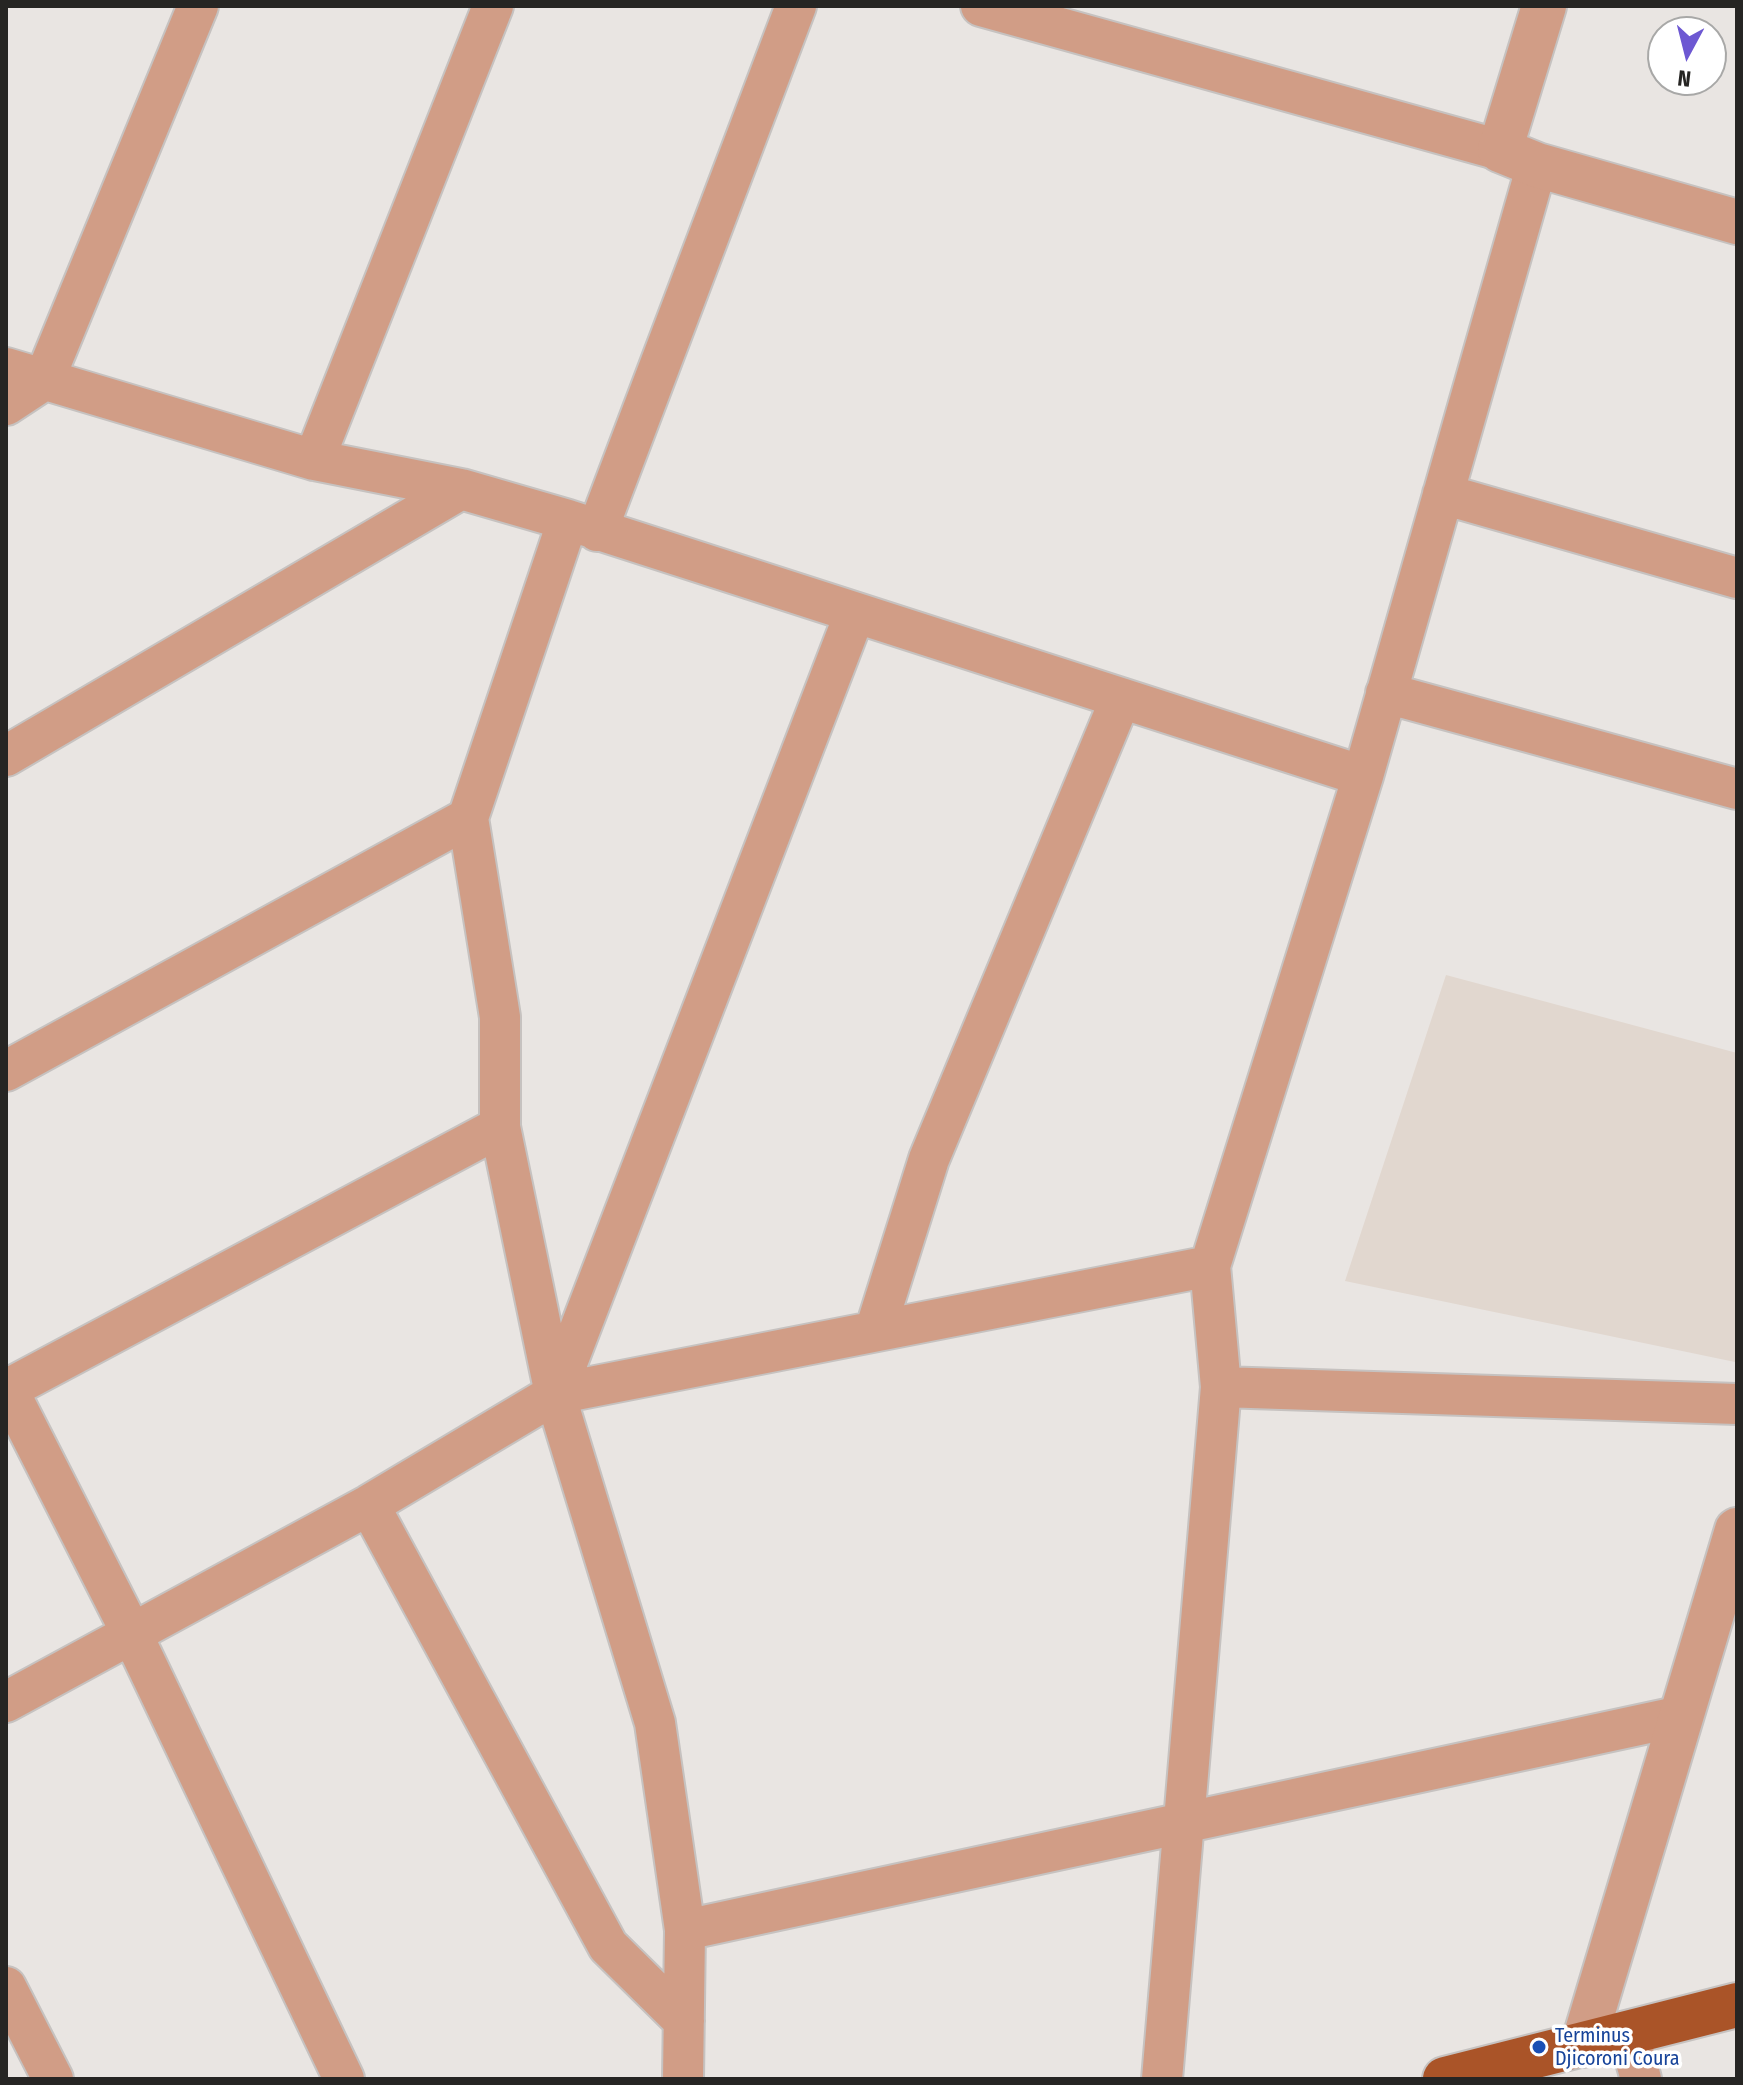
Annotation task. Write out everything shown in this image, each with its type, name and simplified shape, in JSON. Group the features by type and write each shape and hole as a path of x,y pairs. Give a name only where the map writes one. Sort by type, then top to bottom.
{"highway":[{"path":"1445,2079 1737,2005"}],"street":[{"path":"6,405 44,380 198,6"},
{"path":"314,460 493,6"},
{"path":"683,2079 685,1930 655,1723 555,1394 500,1127 500,1017 468,818 582,526 796,6"},
{"path":"981,6 1089,21 1519,158 1737,222"},
{"path":"1162,2079 1221,1387 1210,1266 1363,776 1443,494 1519,158 1544,6"},
{"path":"6,368 314,460 461,489 1363,776"},
{"path":"6,756 461,489"},
{"path":"1443,494 1737,578"},
{"path":"555,1394 855,613"},
{"path":"1386,693 1737,789"},
{"path":"875,1331 929,1159 1121,698"},
{"path":"6,1071 468,818"},
{"path":"344,2079 131,1632 7,1389 500,1127"},
{"path":"6,1702 369,1505 555,1394 1210,1266"},
{"path":"1221,1387 1737,1404"},
{"path":"369,1505 608,1946 684,2021"},
{"path":"1583,2045 1737,1530"},
{"path":"685,1930 1681,1716"},
{"path":"6,1987 53,2079"},
{"path":"1628,2033 1641,2079"}],"shaded area":[{"path":"1446,975 1737,1053 1735,1362 1345,1281"}],"place":[{"name":"Terminus Djicoroni Coura","path":"1539,2047"}]}
